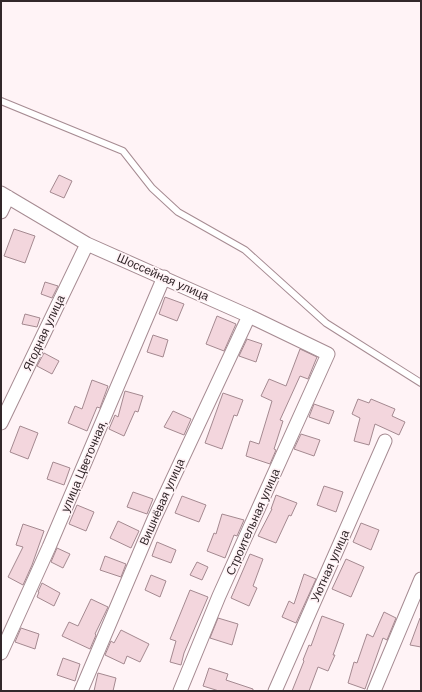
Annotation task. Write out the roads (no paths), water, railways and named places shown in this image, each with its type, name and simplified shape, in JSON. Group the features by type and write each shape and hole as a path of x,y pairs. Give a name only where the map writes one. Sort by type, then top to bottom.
{"street":[{"path":"1,212 5,195"},
{"name":"Шоссейная улица","path":"5,195 87,244 164,277 328,354"},
{"name":"Ягодная улица","path":"1,423 87,244"},
{"name":"улица Цветочная,","path":"1,653 49,547 164,277"},
{"name":"Вишнёвая улица","path":"82,691 154,519 249,316"},
{"name":"Строительная улица","path":"180,691 219,596 328,354"},
{"name":"Уютная улица","path":"275,691 385,441"},
{"path":"374,691 421,579"}],"lane":[{"path":"1,100 123,151 152,188 178,212 245,250 326,323 421,383"}]}
